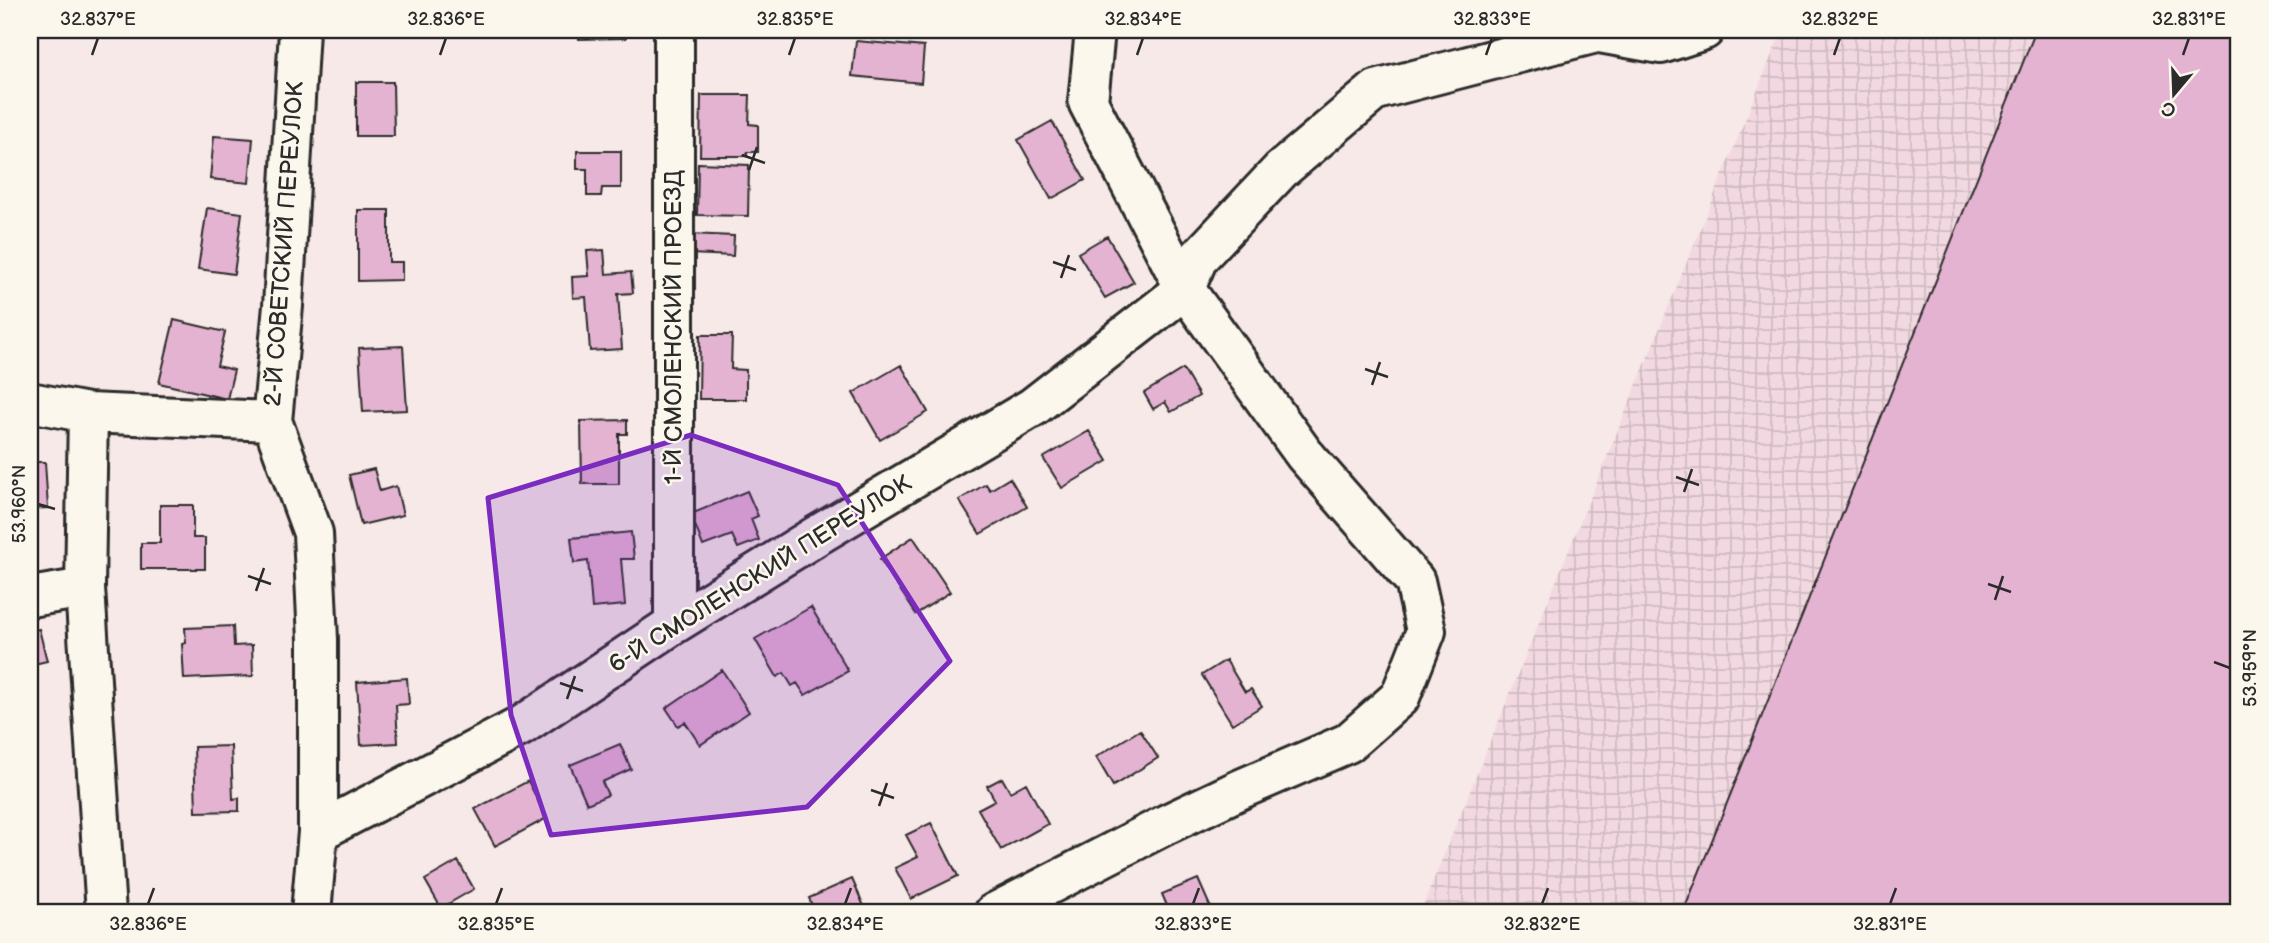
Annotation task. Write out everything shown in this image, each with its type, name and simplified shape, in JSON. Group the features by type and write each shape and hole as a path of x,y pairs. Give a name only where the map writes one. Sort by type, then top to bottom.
{"street":[{"name":"2-Й СОВЕТСКИЙ ПЕРЕУЛОК","path":"299,30 283,306 272,421 313,533 318,640 318,832 311,913"},
{"name":"1-Й СМОЛЕНСКИЙ ПРОЕЗД","path":"674,30 674,624"},
{"path":"994,913 1167,824 1348,743 1400,697 1426,631 1415,581 1304,454 1185,289 1088,102 1095,30"},
{"path":"1185,289 1198,258 1272,180 1376,90 1590,31 1661,44 1704,30"},
{"name":"6-Й СМОЛЕНСКИЙ ПЕРЕУЛОК","path":"318,832 522,726 674,624 1033,407 1185,289"},
{"path":"30,402 88,413 272,421"},
{"path":"88,413 85,588 106,913"},
{"path":"30,597 85,588"}],"highlighted area":[{"path":"691,435 838,485 950,661 807,807 551,835 511,715 488,498"}],"shaded area":[{"path":"1782,30 2239,30 2239,913 1420,913"}],"building":[{"path":"579,30 626,30 626,38 579,39"},
{"path":"2036,30 2239,30 2239,913 1683,913"},
{"path":"856,41 924,47 921,83 852,76"},
{"path":"356,82 393,82 394,136 356,136"},
{"path":"701,95 750,95 749,124 758,125 758,152 747,152 747,156 700,156"},
{"path":"1052,121 1085,180 1051,199 1018,140"},
{"path":"214,136 253,139 249,183 210,179"},
{"path":"577,151 621,151 621,188 602,188 601,196 587,196 587,169 577,169"},
{"path":"698,163 749,165 748,216 697,215"},
{"path":"207,208 242,213 234,274 198,269"},
{"path":"358,210 389,210 389,262 402,262 402,280 358,281"},
{"path":"690,234 734,236 733,256 690,254"},
{"path":"1107,236 1134,282 1105,298 1078,253"},
{"path":"604,250 606,274 631,272 633,293 618,294 622,349 590,351 586,297 573,298 572,277 589,276 587,251"},
{"path":"174,320 225,332 217,366 234,370 227,399 159,383"},
{"path":"700,335 732,335 731,369 746,370 746,399 699,399"},
{"path":"403,346 407,410 363,412 359,348"},
{"path":"901,365 928,412 880,440 853,393"},
{"path":"1183,369 1199,396 1171,412 1165,402 1153,409 1144,393"},
{"path":"627,420 627,434 619,434 619,484 582,484 581,421"},
{"path":"1089,431 1108,461 1062,488 1043,458"},
{"path":"30,462 45,462 48,508 30,509"},
{"path":"374,469 380,491 396,486 403,515 361,525 349,475"},
{"path":"1010,478 1027,507 980,534 959,500 986,484 990,490"},
{"path":"747,491 758,516 751,519 759,540 738,548 732,535 703,546 691,514"},
{"path":"160,505 193,505 193,538 205,538 205,569 141,569 141,543 160,543"},
{"path":"631,532 634,559 621,559 625,605 592,608 588,561 574,563 571,538"},
{"path":"913,537 950,592 916,614 880,559"},
{"path":"811,607 848,671 805,695 797,683 792,686 784,673 777,677 755,639"},
{"path":"233,626 234,646 252,645 253,676 184,679 182,644 186,643 185,628"},
{"path":"39,629 47,661 30,665 30,631"},
{"path":"1226,660 1245,692 1251,689 1262,706 1232,724 1202,675"},
{"path":"722,670 749,712 700,745 685,722 678,726 666,708"},
{"path":"407,678 409,704 396,705 398,743 361,745 357,682"},
{"path":"1140,730 1158,758 1113,786 1096,757"},
{"path":"620,744 631,769 602,782 608,795 587,804 570,765"},
{"path":"231,746 233,799 239,798 239,811 196,812 194,747"},
{"path":"1002,778 1010,792 1026,783 1048,824 1001,850 978,809 995,800 987,786"},
{"path":"528,781 547,818 495,846 475,809"},
{"path":"931,823 958,876 911,899 895,868 918,857 906,835"},
{"path":"458,861 474,889 441,908 425,880"},
{"path":"852,879 867,913 815,913 809,898"},
{"path":"1198,879 1213,913 1170,913 1162,894"},
{"path":"69,906 69,913 30,913 30,910"}]}
